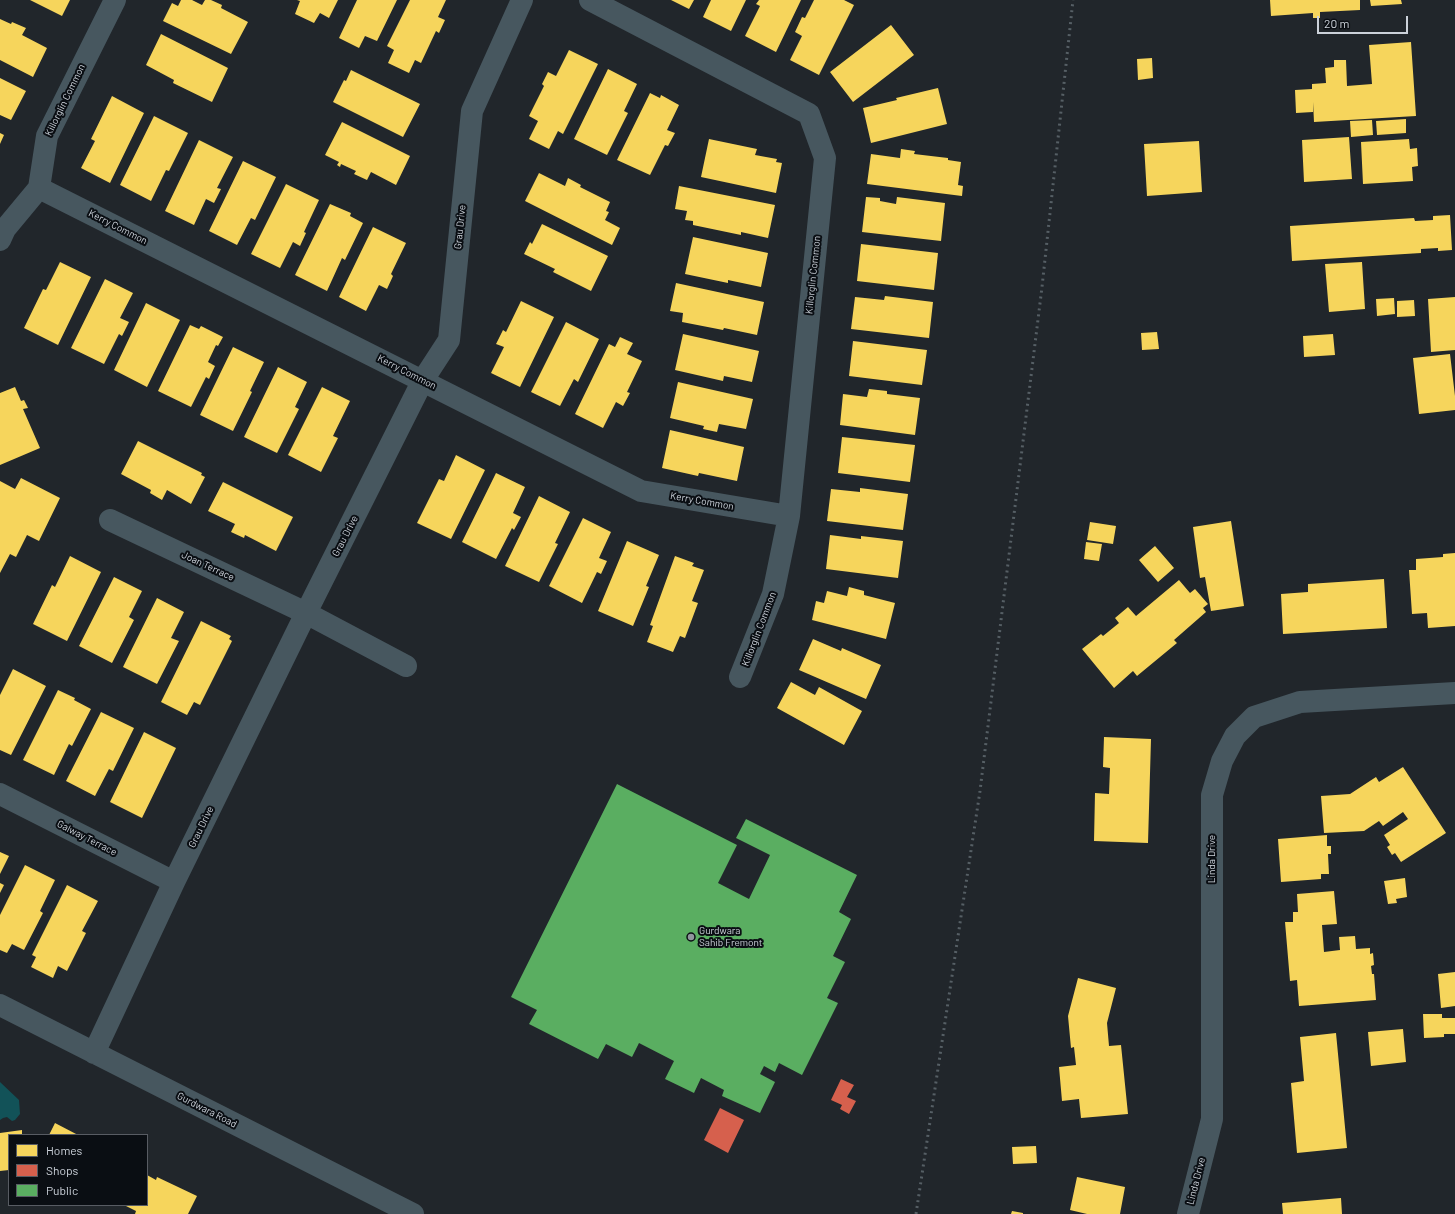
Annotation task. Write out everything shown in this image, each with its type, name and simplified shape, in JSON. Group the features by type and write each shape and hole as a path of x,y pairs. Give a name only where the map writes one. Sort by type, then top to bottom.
{"street":[{"name":"Killorglin Common","path":"39,188 47,136 115,0"},
{"name":"Grau Drive","path":"94,1053 174,882 306,613 423,380 448,340 472,111 522,0"},
{"name":"Killorglin Common","path":"590,0 810,114 825,158 788,516 773,594 740,677"},
{"path":"0,240 5,229 39,188"},
{"name":"Kerry Common","path":"39,188 641,491 788,516"},
{"name":"Joan Terrace","path":"110,520 306,613 406,666"},
{"name":"Linda Drive","path":"1188,1214 1212,1119 1212,795 1222,761 1235,736 1254,717 1300,702 1455,693"},
{"name":"Galway Terrace","path":"0,794 174,882"},
{"name":"Gurdwara Road","path":"0,1005 413,1214"}],"water":[{"path":"0,1082 19,1100 20,1114 15,1120 12,1121 7,1117 0,1120"}],"building: Homes":[{"path":"30,0 70,0 62,16"},
{"path":"181,0 192,0 202,5 205,0 211,0 222,5 221,8 248,22 231,54 163,21 172,3 178,6"},
{"path":"297,0 338,0 329,18 320,13 314,23 295,14 300,1"},
{"path":"357,0 397,0 377,41 365,36 359,48 339,38"},
{"path":"410,0 446,0 438,17 445,20 439,33 436,31 421,63 415,60 409,73 388,63 394,50 387,46"},
{"path":"671,0 694,0 689,9"},
{"path":"711,0 746,0 731,31 703,17"},
{"path":"759,0 801,0 776,52 745,36 760,6 756,4"},
{"path":"814,0 844,0 854,5 819,75 790,60 802,36 795,32 802,17 805,18"},
{"path":"1270,0 1360,0 1360,10 1320,12 1320,18 1313,18 1313,13 1271,16"},
{"path":"1370,0 1401,0 1402,4 1371,6"},
{"path":"0,19 26,28 22,35 47,48 33,77 0,60"},
{"path":"891,25 914,55 853,102 830,72"},
{"path":"161,34 228,68 212,102 173,83 174,80 146,65"},
{"path":"1411,42 1416,116 1314,122 1313,102 1313,112 1296,113 1295,90 1312,89 1312,84 1326,83 1325,68 1334,67 1334,60 1346,60 1347,86 1372,84 1369,45"},
{"path":"569,50 598,64 563,134 558,131 549,149 529,139 538,121 529,116 544,86 542,84 548,72 556,76"},
{"path":"1152,58 1153,78 1138,80 1137,59"},
{"path":"608,69 637,84 624,111 628,113 607,155 574,139"},
{"path":"351,70 420,104 403,137 333,102"},
{"path":"0,78 26,91 11,120 0,115"},
{"path":"938,88 947,124 871,143 863,108"},
{"path":"650,93 660,98 661,95 679,105 667,130 675,133 668,146 665,145 650,175 617,160"},
{"path":"112,96 144,113 110,183 81,168 95,141 91,139"},
{"path":"154,116 188,133 169,171 166,170 151,201 120,185"},
{"path":"1406,119 1406,133 1377,135 1376,121"},
{"path":"1372,120 1373,135 1351,137 1350,121"},
{"path":"342,122 410,156 396,185 371,172 367,180 354,174 356,171 341,164 340,167 337,165 339,162 325,155"},
{"path":"0,133 4,135 0,144"},
{"path":"1349,137 1352,179 1304,182 1302,140"},
{"path":"709,139 757,149 755,155 777,159 776,162 782,163 776,193 701,177"},
{"path":"1409,139 1410,149 1417,148 1418,166 1412,167 1413,181 1363,184 1361,142"},
{"path":"199,140 233,157 217,188 221,189 214,203 206,199 194,225 165,211"},
{"path":"1199,141 1202,192 1147,196 1144,144"},
{"path":"901,149 915,151 914,154 948,158 948,160 961,162 958,185 963,186 962,196 867,184 871,154 900,158"},
{"path":"243,161 276,177 255,220 251,218 237,245 209,231"},
{"path":"539,173 565,186 568,178 581,185 580,187 610,202 606,211 609,212 605,220 620,228 612,245 525,201"},
{"path":"286,184 319,200 304,232 306,233 300,246 293,242 280,268 251,254"},
{"path":"679,186 775,205 768,238 741,232 741,235 693,225 693,221 685,220 687,211 675,209"},
{"path":"866,197 880,198 880,201 896,204 897,197 945,203 941,241 862,232"},
{"path":"330,204 351,213 350,216 363,223 345,260 342,258 327,291 295,275"},
{"path":"1450,215 1452,250 1438,251 1438,248 1421,249 1421,253 1292,261 1290,226 1414,218 1415,221 1433,220 1433,216"},
{"path":"542,224 608,256 591,291 553,272 555,269 524,254 530,242 532,244"},
{"path":"373,227 406,243 391,274 393,276 387,289 379,285 366,311 339,297"},
{"path":"693,237 768,253 761,287 728,280 728,283 685,274"},
{"path":"861,244 938,253 934,290 857,281"},
{"path":"60,262 91,277 58,345 24,328 43,289 46,290"},
{"path":"1362,262 1365,309 1329,312 1325,264"},
{"path":"105,279 133,293 120,318 129,322 122,336 119,334 104,364 71,348"},
{"path":"676,283 764,302 757,335 724,328 723,330 682,322 683,313 670,311"},
{"path":"885,296 933,302 929,338 851,329 855,297 884,300"},
{"path":"1455,297 1455,350 1431,352 1428,299"},
{"path":"1394,298 1395,314 1377,316 1376,299"},
{"path":"1414,300 1415,316 1397,317 1397,301"},
{"path":"521,301 554,317 520,387 491,373 504,347 496,344 503,330 506,332"},
{"path":"146,303 180,320 147,387 114,370"},
{"path":"566,322 599,339 578,382 574,379 560,406 531,392"},
{"path":"190,325 199,329 201,326 223,337 218,346 216,345 208,362 215,366 209,379 206,377 191,407 158,391"},
{"path":"1157,332 1159,349 1142,350 1141,333"},
{"path":"683,334 759,351 752,382 724,376 723,381 675,370"},
{"path":"1333,334 1335,355 1304,357 1303,336"},
{"path":"620,337 633,343 627,354 642,361 627,392 630,393 623,406 616,402 603,428 575,414 609,344 615,347"},
{"path":"853,341 927,350 922,385 849,376"},
{"path":"233,347 264,362 250,391 252,392 233,431 200,415"},
{"path":"1450,354 1455,396 1455,410 1419,414 1413,358"},
{"path":"278,367 307,382 295,407 299,409 277,453 244,437"},
{"path":"678,382 753,399 746,429 719,424 717,432 703,429 704,426 670,418"},
{"path":"15,387 21,401 24,400 28,408 23,409 40,448 0,465 0,393"},
{"path":"322,387 350,401 333,436 338,438 321,472 288,455"},
{"path":"869,389 887,391 887,394 920,398 915,435 840,425 843,394 867,397"},
{"path":"670,430 744,447 737,481 699,473 698,476 662,468"},
{"path":"842,437 915,445 910,482 838,473"},
{"path":"138,441 202,473 201,475 205,477 191,504 167,490 162,500 150,493 151,490 121,474"},
{"path":"456,455 485,470 451,539 417,523 439,479 444,481"},
{"path":"496,473 525,487 513,513 521,517 514,530 512,528 496,559 462,542"},
{"path":"21,478 60,498 39,541 27,535 16,557 10,554 0,573 0,481 15,489"},
{"path":"223,482 293,517 276,551 245,535 244,538 231,532 235,524 208,511"},
{"path":"860,488 908,494 903,530 827,521 831,489 860,492"},
{"path":"539,496 570,512 555,543 558,544 539,582 505,566"},
{"path":"583,518 611,532 599,558 607,561 601,574 597,572 582,603 549,586"},
{"path":"1231,521 1244,606 1211,611 1205,577 1200,578 1193,527"},
{"path":"1090,522 1116,526 1113,544 1087,540"},
{"path":"830,535 861,539 861,536 903,541 898,578 826,569"},
{"path":"627,541 659,555 646,586 649,587 633,626 598,611"},
{"path":"1086,542 1102,544 1099,561 1084,559"},
{"path":"1155,546 1174,568 1158,582 1139,560"},
{"path":"1455,553 1455,626 1428,628 1427,613 1412,614 1409,570 1416,570 1416,559 1443,557 1443,554"},
{"path":"70,556 101,572 67,641 33,624 52,585 55,587"},
{"path":"675,556 694,563 692,566 704,570 692,601 698,603 685,638 680,636 673,652 647,642 653,626 650,625"},
{"path":"114,577 142,591 129,617 134,620 112,663 79,646"},
{"path":"1384,579 1387,628 1283,634 1281,594 1308,592 1308,584"},
{"path":"1179,580 1190,593 1195,589 1208,604 1203,608 1206,612 1174,640 1177,643 1137,676 1133,671 1114,688 1082,649 1101,634 1103,636 1119,623 1115,618 1128,607 1136,616"},
{"path":"849,587 864,591 864,595 895,603 886,639 812,620 816,601 824,603 827,591 847,596"},
{"path":"157,598 184,612 171,638 179,641 157,684 123,667"},
{"path":"201,621 231,636 229,639 232,641 200,705 194,702 187,715 161,702"},
{"path":"813,639 841,651 842,648 881,665 866,699 799,670"},
{"path":"13,669 46,686 11,755 0,750 0,695"},
{"path":"791,682 815,695 819,687 862,711 844,745 777,708"},
{"path":"58,690 75,698 74,700 91,709 72,746 69,744 54,775 23,760"},
{"path":"101,712 134,728 113,771 109,769 95,796 66,781"},
{"path":"144,732 176,748 142,818 110,802"},
{"path":"1104,737 1151,739 1148,843 1094,841 1095,793 1109,794 1110,768 1103,767"},
{"path":"1403,767 1446,833 1401,862 1395,853 1392,855 1387,847 1390,845 1384,835 1408,819 1403,812 1383,826 1379,821 1364,831 1324,833 1321,796 1350,794 1376,777 1379,782"},
{"path":"1327,835 1327,846 1331,846 1331,854 1328,854 1329,874 1321,874 1321,879 1281,882 1278,839"},
{"path":"0,852 9,856 0,874"},
{"path":"25,865 55,880 40,911 43,913 24,950 12,944 7,953 0,950 0,915"},
{"path":"1405,878 1407,897 1396,899 1397,903 1388,904 1384,881"},
{"path":"0,883 4,885 0,893"},
{"path":"67,885 98,901 82,931 86,933 67,971 58,966 53,978 31,967 36,957 32,955"},
{"path":"1334,891 1337,924 1322,925 1324,952 1340,950 1339,937 1355,936 1356,949 1370,948 1370,954 1373,953 1374,965 1371,966 1372,974 1374,974 1376,1000 1299,1006 1297,980 1290,981 1285,922 1293,922 1293,912 1298,912 1297,894"},
{"path":"1455,972 1455,1006 1441,1008 1438,974"},
{"path":"1078,978 1116,988 1107,1023 1109,1046 1121,1045 1128,1114 1081,1118 1079,1099 1062,1101 1059,1067 1076,1065 1074,1047 1071,1048 1068,1016"},
{"path":"1423,1014 1442,1014 1442,1018 1455,1018 1455,1034 1444,1034 1444,1037 1424,1038"},
{"path":"1403,1029 1406,1062 1371,1066 1368,1032"},
{"path":"1336,1033 1347,1148 1297,1153 1291,1083 1304,1081 1300,1037"},
{"path":"55,1123 76,1134 50,1134"},
{"path":"22,1130 22,1134 8,1134 8,1170 0,1171 0,1133"},
{"path":"1036,1146 1037,1163 1013,1164 1012,1147"},
{"path":"148,1176 156,1180 157,1177 197,1196 188,1214 135,1214 136,1211 126,1206 148,1206"},
{"path":"1077,1177 1125,1187 1120,1214 1087,1214 1070,1210"},
{"path":"1341,1198 1342,1214 1283,1214 1282,1203"},
{"path":"1012,1211 1023,1213 1023,1214 1011,1214"}],"building: Shops":[{"path":"841,1079 854,1085 847,1097 856,1101 849,1114 840,1109 842,1105 831,1100"},
{"path":"720,1108 744,1120 728,1153 704,1140"}],"building: Public":[{"name":"Gurdwara Sahib Fremont","path":"617,784 737,845 718,883 749,899 770,855 736,838 746,819 857,875 839,912 851,919 833,956 845,962 827,998 838,1003 802,1075 779,1063 775,1072 764,1066 760,1074 775,1082 760,1113 722,1096 724,1090 701,1078 694,1093 665,1079 674,1061 639,1043 632,1057 606,1044 598,1059 529,1024 537,1010 511,997"}],"railway":[{"path":"916,1214 980,791 1042,287 1073,0"}],"place":[{"name":"Gurdwara Sahib Fremont","path":"691,937"}]}
